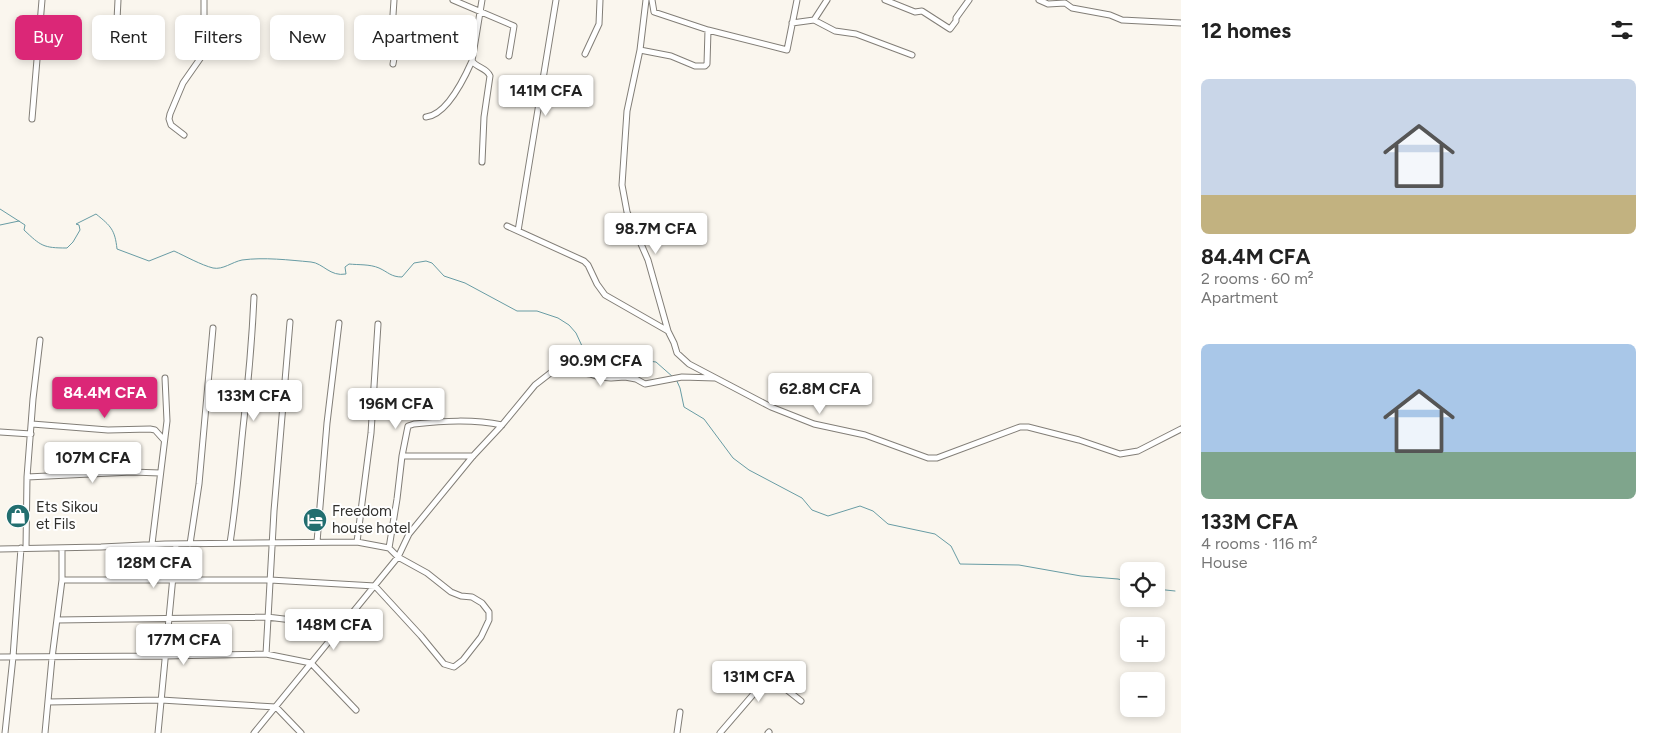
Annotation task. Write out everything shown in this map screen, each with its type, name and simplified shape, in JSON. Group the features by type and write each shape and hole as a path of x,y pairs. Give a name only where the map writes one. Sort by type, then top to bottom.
{"street":[{"path":"32,119 42,0"},
{"path":"117,15 118,0"},
{"path":"184,135 171,125 169,119 183,84 204,53 204,0"},
{"path":"393,64 396,48 392,30 394,0"},
{"path":"453,0 514,26 510,56"},
{"path":"426,117 436,114 458,91 472,61 482,0"},
{"path":"518,231 556,0"},
{"path":"585,54 599,24 600,0"},
{"path":"646,0 640,50 627,111 622,185 627,212 648,260 668,331 677,353 689,364 771,407 814,424 865,435 928,458 937,458 1020,427 1028,427 1072,438 1120,454 1138,451 1181,429"},
{"path":"652,0 654,12 708,30 787,50 797,0"},
{"path":"814,20 827,0"},
{"path":"885,0 915,12 922,11 950,30 969,0"},
{"path":"1039,0 1048,4 1065,4 1072,8 1110,15 1122,20 1181,23"},
{"path":"792,23 814,20 835,31 856,34 912,55"},
{"path":"640,50 671,56 695,66 705,66 707,64 708,30"},
{"path":"472,61 488,72 490,76 484,117 482,162"},
{"path":"507,226 584,262 588,265 597,284 605,295 668,331"},
{"path":"230,543 246,411 252,348 254,298"},
{"path":"266,654 267,617 290,322"},
{"path":"317,542 327,423 339,323"},
{"path":"357,542 371,433 378,324"},
{"path":"190,544 199,484 213,328"},
{"path":"5,733 24,548 33,399 40,340"},
{"path":"254,733 398,557 409,534 473,456 535,385 553,371 558,369 599,377 625,377 646,384 682,376 716,378"},
{"path":"152,544 167,421 165,378"},
{"path":"389,548 402,456 407,428 410,424 467,421 502,425"},
{"path":"32,424 116,430 150,429 155,430 164,440"},
{"path":"0,432 31,434"},
{"path":"402,456 473,456"},
{"path":"27,477 132,472 160,473"},
{"path":"0,549 152,544 357,542 389,548 398,557 427,573 451,592 460,596 472,597 482,603 489,612 489,620 481,637 463,660 454,667 444,664 375,586 270,580 62,580"},
{"path":"158,733 176,544"},
{"path":"45,733 62,580 62,548"},
{"path":"57,620 267,617 342,626"},
{"path":"0,657 52,658 266,654 311,663 356,710"},
{"path":"720,733 764,682 769,680 777,682 801,701"},
{"path":"48,702 161,700 276,707 301,733"},
{"path":"677,733 680,712"}],"waterway":[{"path":"0,209 25,225 24,230 39,243 47,247 59,248 67,248 73,242 80,230 79,225 76,224 96,214 111,229 115,237 117,249 149,261 174,251 213,268 220,268 242,260 276,259 315,263 335,274 346,274 345,267 349,264 368,265 398,277 402,277 414,263 426,261 432,263 444,276 465,283 517,311 537,311 558,318 569,325 576,333 582,346 591,354 656,362 673,377"},
{"path":"0,225 19,221"},
{"path":"676,379 684,407 704,419 733,458 749,470 802,498 812,510 828,516 860,506 873,511 888,524 935,534 951,546 960,564 1019,565 1081,576 1120,580"},
{"path":"1165,590 1175,591"}],"place":[{"name":"Ets Sikou et Fils","path":"18,516"},
{"name":"Freedom house hotel","path":"315,520"}]}
